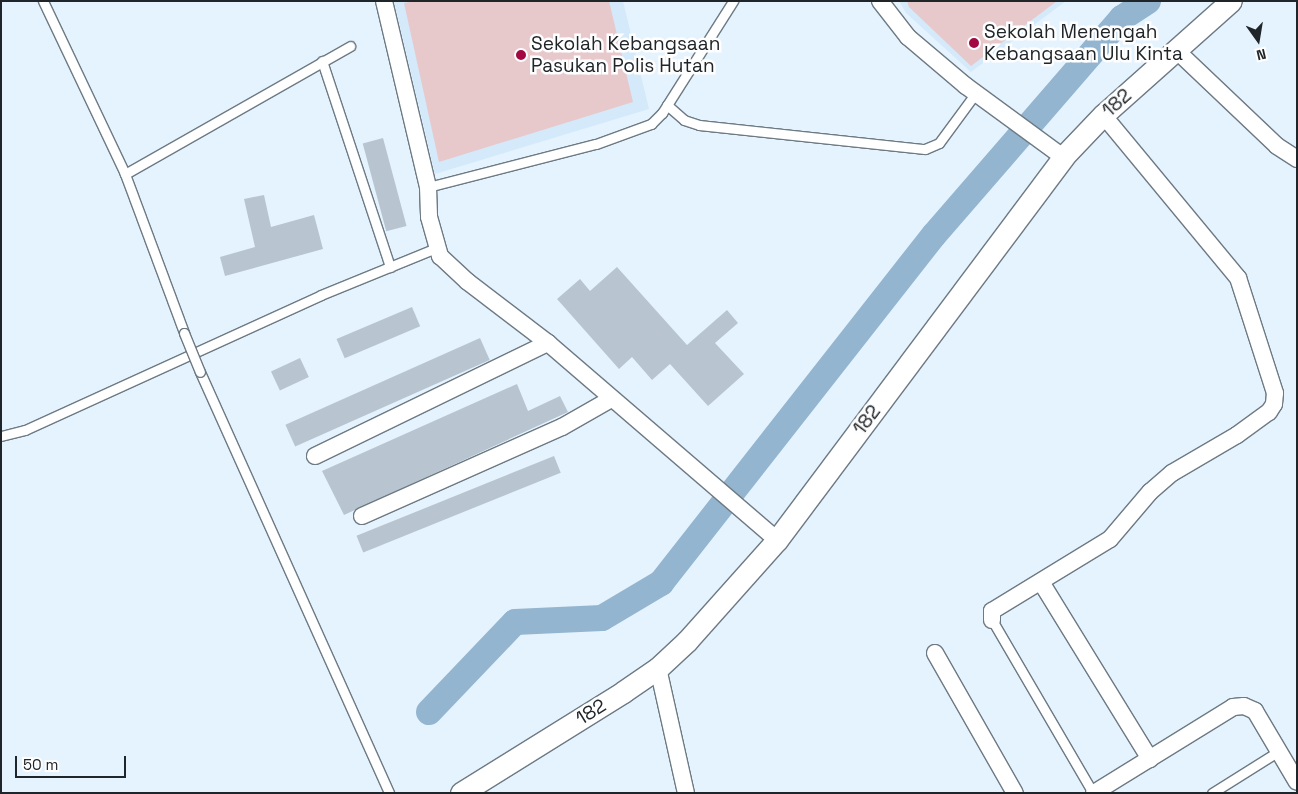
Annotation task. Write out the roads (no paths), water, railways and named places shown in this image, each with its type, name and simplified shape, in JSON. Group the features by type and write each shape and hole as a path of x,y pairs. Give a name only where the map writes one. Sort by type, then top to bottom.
{"street":[{"path":"384,1 428,187 429,217 436,248 468,282 548,343 777,540"},
{"path":"880,1 908,37 975,94 1063,157"},
{"name":"182","path":"461,793 658,668 726,600 777,540 1063,157 1103,115 1231,1"},
{"path":"1176,50 1278,146 1297,159"},
{"path":"992,620 992,611 1110,539 1150,492 1172,473 1269,412 1275,393 1238,278 1103,115"},
{"path":"315,456 548,343"},
{"path":"362,516 562,427 611,399"},
{"path":"1041,582 1150,759"},
{"path":"935,653 1015,793"},
{"path":"658,668 686,793"},
{"path":"1093,793 1233,707 1244,706 1255,711 1297,782"}],"lane":[{"path":"43,1 125,174 200,372 389,793"},
{"path":"428,187 636,131 651,124 666,105 733,1"},
{"path":"125,174 350,46"},
{"path":"322,61 390,267"},
{"path":"666,105 684,120 699,125 926,149 939,143 975,94"},
{"path":"1,436 25,430 321,295 436,248"},
{"path":"992,620 1093,793"},
{"path":"1212,793 1279,751"}],"waterway":[{"path":"429,712 515,622 602,618 661,583 934,235 1122,18 1148,1"}],"place":[{"name":"Sekolah Menengah Kebangsaan Ulu Kinta","path":"974,43"},
{"name":"Sekolah Kebangsaan Pasukan Polis Hutan","path":"521,55"}]}
